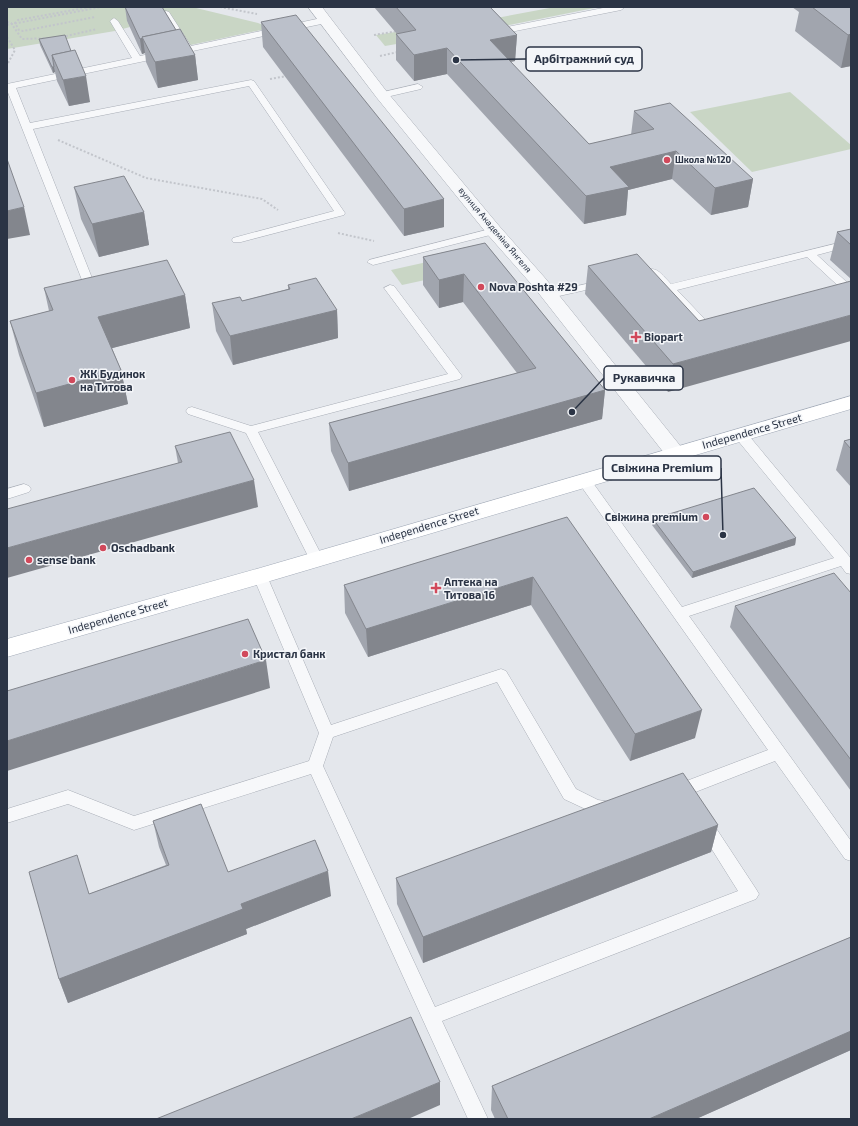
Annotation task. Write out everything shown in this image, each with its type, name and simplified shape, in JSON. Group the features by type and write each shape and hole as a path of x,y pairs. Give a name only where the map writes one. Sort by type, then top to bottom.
{"main road":[{"name":"Independence Street","path":"7,648 260,576 583,479 851,402"}],"street":[{"name":"вулиця Академіка Янгеля","path":"321,13 382,95 550,295 675,453"}],"lane":[{"path":"471,7 495,32 621,7"},
{"path":"86,278 27,127 9,86 188,48 321,13"},
{"path":"166,14 188,48"},
{"path":"114,21 137,59"},
{"path":"27,127 251,83 340,213 237,240"},
{"path":"382,95 418,87"},
{"path":"373,262 494,230"},
{"path":"669,288 851,243"},
{"path":"809,254 851,292"},
{"path":"550,295 653,271 713,335 728,331"},
{"path":"192,411 251,430 456,376 390,288"},
{"path":"251,430 316,558"},
{"path":"678,614 847,564 740,434"},
{"path":"583,479 678,614 851,854"},
{"path":"7,494 24,490"},
{"path":"260,576 327,733 315,766 478,1119"},
{"path":"327,733 501,675 570,794 596,807 624,808 631,806"},
{"path":"660,797 689,801 778,753"},
{"path":"7,816 68,797 134,823 315,766"},
{"path":"431,1017 750,894 689,801"}],"path":[{"path":"15,23 18,20 90,7"},
{"path":"7,25 101,7"},
{"path":"15,23 19,30 23,31 100,16"},
{"path":"7,22 12,24 21,38 25,40 42,36 52,39 100,29"},
{"path":"374,35 404,30"},
{"path":"7,37 15,50 7,65"},
{"path":"27,127 146,178"}],"green space":[{"path":"7,7 192,7 258,23 270,28 186,46 127,21 130,27 115,31 7,49"},
{"path":"555,7 599,7 499,27 491,19"},
{"path":"414,29 408,42 385,46 376,35"},
{"path":"790,92 851,145 851,149 752,172 690,112"},
{"path":"463,254 476,269 402,285 391,270"}],"building":[{"path":"125,7 162,7 176,30 142,37 143,38 140,39"},
{"path":"396,7 490,7 517,35 490,40 589,144 654,129 634,111 670,103 753,179 715,188 676,151 610,167 629,187 586,196 447,48 414,55 396,34 416,30"},
{"path":"812,7 851,7 851,34 848,35"},
{"path":"296,15 444,199 404,209 261,22"},
{"path":"180,29 195,55 155,62 142,37"},
{"path":"65,35 71,51 52,55 54,67 52,67 39,39"},
{"path":"75,50 86,76 63,80 52,55"},
{"path":"7,159 24,207 7,211"},
{"path":"124,176 144,212 92,224 74,187"},
{"path":"851,229 851,245 837,232"},
{"path":"485,243 605,390 348,463 329,423 536,368 464,274 439,280 423,257"},
{"path":"637,254 699,321 851,281 851,315 673,364 588,266"},
{"path":"167,260 185,295 98,317 121,370 36,393 10,321 53,310 44,288"},
{"path":"316,278 337,310 230,336 212,303 240,297 242,301 290,289 288,285"},
{"path":"230,432 254,480 7,548 7,509 182,462 175,446"},
{"path":"851,439 851,449 844,441"},
{"name":"Свіжина premium","path":"754,488 796,538 693,572 653,519"},
{"path":"567,517 702,710 635,734 533,577 366,629 344,585"},
{"path":"834,573 851,593 851,760 735,606"},
{"path":"248,619 266,660 7,741 7,691"},
{"path":"683,773 718,825 423,937 396,878"},
{"path":"201,804 228,872 315,840 328,871 241,904 243,909 59,979 29,872 77,855 89,894 169,865 153,821"},
{"path":"851,937 851,1031 649,1119 508,1119 492,1086"},
{"path":"411,1017 440,1082 351,1119 156,1119"}],"place":[{"name":"Арбітражний суд","path":"456,60"},
{"name":"Школа №120","path":"667,160"},
{"name":"Nova Poshta #29","path":"481,287"},
{"name":"Biopart","path":"636,337"},
{"name":"ЖК Будинок на Титова","path":"72,380"},
{"name":"Рукавичка","path":"572,412"},
{"name":"Свіжина premium","path":"706,517"},
{"name":"Свіжина Premium","path":"723,535"},
{"name":"Oschadbank","path":"103,548"},
{"name":"sense bank","path":"29,560"},
{"name":"Аптека на Титова 16","path":"436,588"},
{"name":"Кристал банк","path":"245,654"}]}
